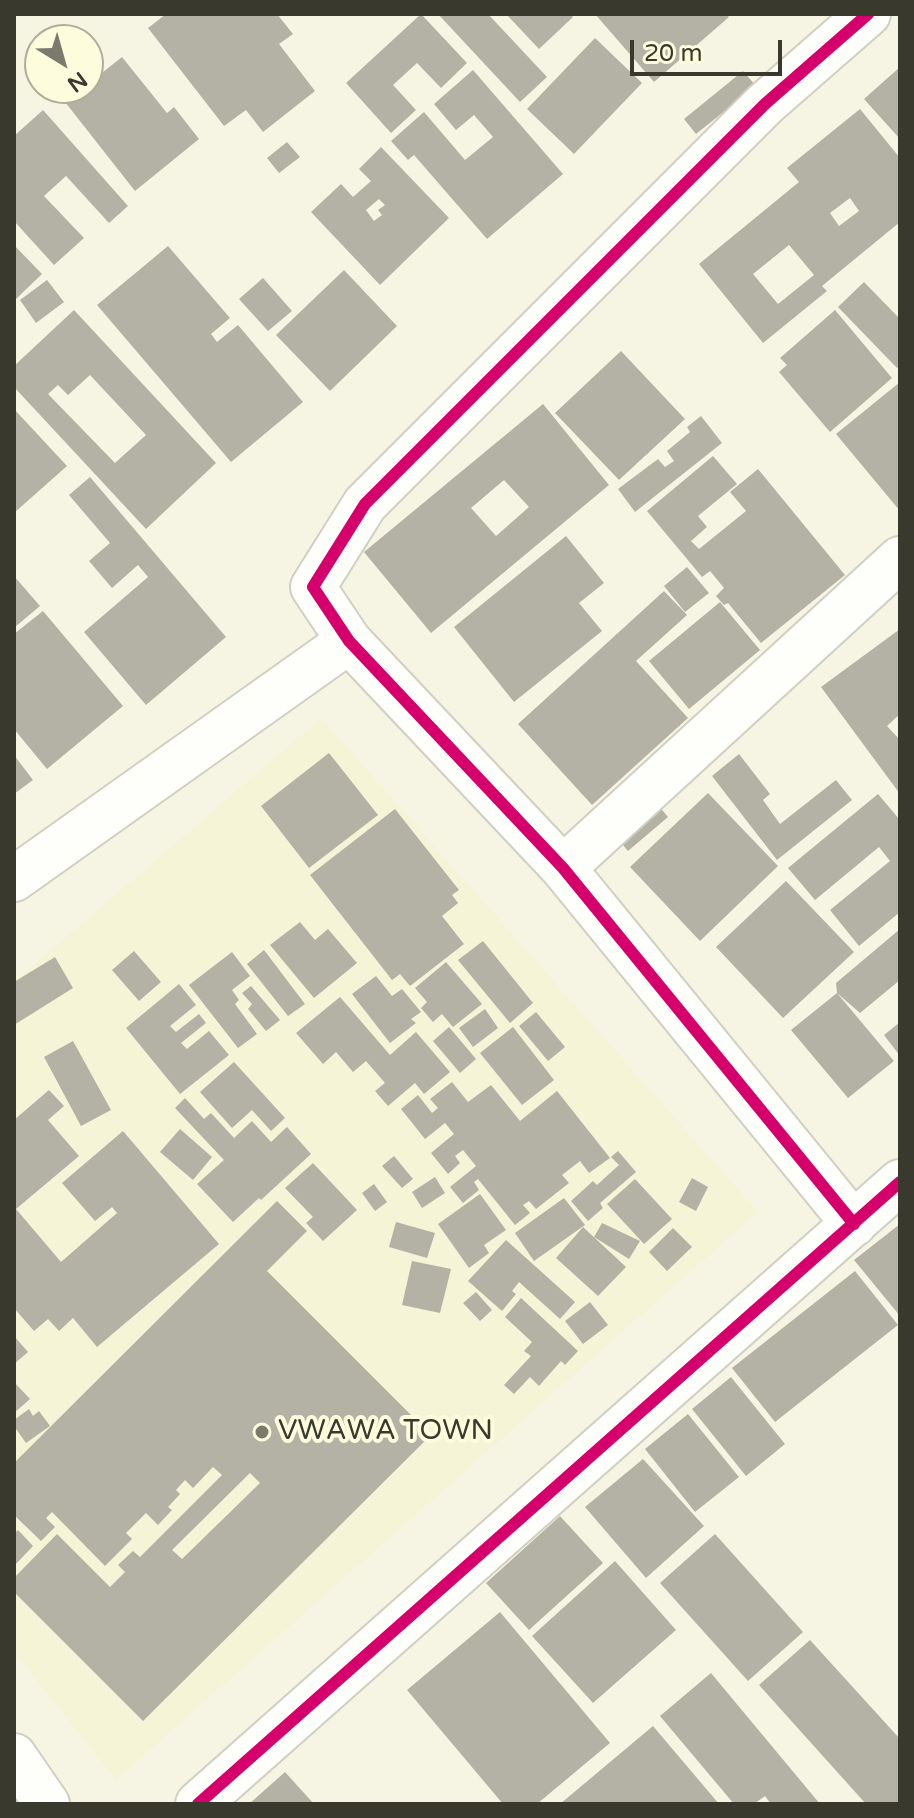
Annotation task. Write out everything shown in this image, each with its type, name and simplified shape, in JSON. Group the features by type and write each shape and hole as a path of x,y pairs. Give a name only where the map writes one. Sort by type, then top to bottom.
{"street":[{"path":"854,1224 563,868 349,641 313,587 365,504 765,104 868,14"},
{"path":"563,868 900,559"},
{"path":"14,879 349,641"},
{"path":"198,1804 900,1182"},
{"path":"14,1756 47,1804"}],"shaded area":[{"name":"VWAWA TOWN","path":"321,718 758,1212 116,1780 14,1652 14,982"}],"building":[{"path":"166,14 277,14 293,34 279,44 315,91 263,132 246,110 224,126 148,28"},
{"path":"421,14 467,63 441,88 417,63 393,85 416,110 391,133 346,83"},
{"path":"438,14 488,14 547,77 520,102"},
{"path":"506,14 570,14 573,17 539,49"},
{"path":"595,14 726,14 729,17 654,82"},
{"path":"595,38 642,83 574,154 527,109"},
{"path":"122,57 167,113 174,107 199,139 135,191 67,104 104,104 104,71"},
{"path":"900,67 900,139 864,99"},
{"path":"473,70 563,174 487,239 414,155 408,160 391,141 424,112 465,160 493,137 474,115 456,130 434,104"},
{"path":"743,71 756,86 696,134 684,119"},
{"path":"860,109 900,158 900,222 822,286 827,291 763,343 699,264 799,182 787,168","holes":["850,198 859,211 839,226 830,213","789,245 814,275 778,304 753,274"]},
{"path":"43,110 128,206 109,223 66,176 44,196 84,238 54,265 14,221 14,136"},
{"path":"287,142 300,157 279,173 267,158"},
{"path":"381,147 449,218 380,285 311,212 341,184 353,197 371,181 359,169","holes":["379,199 385,205 378,210 382,215 374,221 366,210"]},
{"path":"14,245 42,274 16,299 14,296"},
{"path":"168,246 230,318 211,334 217,342 238,325 303,402 231,462 97,305"},
{"path":"344,270 397,326 330,391 276,335"},
{"path":"263,278 292,311 268,331 239,299"},
{"path":"47,280 64,302 36,323 20,300"},
{"path":"864,282 900,319 900,366 897,368 838,307"},
{"path":"74,310 216,463 146,529 14,387 14,366","holes":["90,375 146,435 115,463 48,394 58,385 68,395"]},
{"path":"835,310 892,378 830,432 779,372 787,365 780,358"},
{"path":"621,351 685,419 619,480 555,413"},
{"path":"900,382 900,511 836,434"},
{"path":"543,404 609,485 431,633 364,552","holes":["504,480 529,507 496,536 471,508"]},
{"path":"14,409 67,466 14,513"},
{"path":"701,416 722,443 635,512 618,489 658,459 665,467 674,461 667,451 690,432 687,427"},
{"path":"713,456 737,484 698,516 707,527 691,541 699,549 746,511 730,492 758,469 845,575 761,643 728,603 724,605 716,596 724,588 710,571 702,577 647,511"},
{"path":"90,477 226,637 146,705 84,632 148,577 138,565 112,588 89,561 110,543 69,495"},
{"path":"566,536 604,583 579,603 602,631 514,702 454,627"},
{"path":"687,567 709,593 685,612 664,586"},
{"path":"14,576 40,606 15,627 14,625"},
{"path":"664,591 687,615 636,661 688,718 592,805 518,724"},
{"path":"720,602 760,650 689,709 649,661"},
{"path":"43,611 123,706 47,769 14,729 14,634"},
{"path":"900,629 900,714 887,726 900,740 900,794 821,687"},
{"path":"329,753 378,815 309,868 261,806"},
{"path":"739,754 770,794 763,800 780,824 836,780 852,800 777,860 712,776"},
{"path":"14,755 33,780 14,794"},
{"path":"708,793 778,866 700,941 630,867"},
{"path":"878,794 900,820 900,912 859,946 830,910 890,861 879,847 815,900 788,868"},
{"path":"658,805 668,817 628,851 618,839"},
{"path":"395,809 459,890 452,895 458,903 442,916 464,944 410,986 400,974 392,980 310,875"},
{"path":"786,881 854,952 783,1018 716,947"},
{"path":"300,922 315,940 328,929 357,963 314,998 270,945"},
{"path":"900,929 900,980 860,1013 837,993 836,983"},
{"path":"483,941 533,1003 510,1023 458,960"},
{"path":"264,950 305,1004 288,1016 247,964"},
{"path":"134,951 161,982 139,1001 112,970"},
{"path":"232,952 250,976 232,990 239,1000 235,1004 257,1034 238,1048 189,985"},
{"path":"55,957 73,988 14,1025 14,982"},
{"path":"446,962 482,1004 453,1027 442,1014 433,1022 421,1008 427,1002 415,988"},
{"path":"376,976 392,996 402,989 421,1012 411,1019 416,1023 390,1043 352,994"},
{"path":"179,984 196,1005 170,1026 176,1032 199,1014 206,1023 181,1043 187,1049 209,1031 229,1055 180,1094 126,1028"},
{"path":"251,986 280,1020 266,1031 248,1009 252,1004 242,993"},
{"path":"837,993 894,1061 848,1098 791,1030"},
{"path":"340,997 390,1055 416,1032 450,1072 424,1094 415,1083 388,1106 375,1091 385,1083 366,1061 353,1072 336,1052 323,1064 296,1033"},
{"path":"485,1009 498,1028 473,1047 459,1028"},
{"path":"536,1012 565,1047 548,1061 519,1026"},
{"path":"900,1022 900,1056 884,1035"},
{"path":"449,1027 476,1059 460,1073 433,1041"},
{"path":"513,1027 554,1080 522,1105 480,1053"},
{"path":"73,1041 111,1110 81,1126 44,1057"},
{"path":"234,1062 285,1118 271,1131 252,1110 232,1128 200,1092"},
{"path":"452,1082 468,1102 491,1085 520,1121 557,1091 610,1158 589,1173 580,1161 562,1175 569,1183 536,1209 529,1201 523,1205 530,1213 515,1225 478,1179 474,1182 479,1190 463,1203 450,1187 476,1166 463,1150 455,1156 460,1163 448,1174 431,1153 454,1134 445,1123 425,1139 401,1109 418,1095 432,1113 438,1108 430,1099"},
{"path":"49,1090 64,1106 48,1120 79,1156 16,1209 61,1262 117,1213 112,1207 95,1221 62,1183 123,1131 219,1244 97,1347 73,1318 59,1331 48,1319 34,1331 14,1308 14,1120"},
{"path":"185,1098 204,1119 211,1113 234,1138 252,1121 271,1142 287,1127 311,1154 233,1222 197,1184 224,1160 175,1108"},
{"path":"180,1129 212,1157 193,1180 160,1152"},
{"path":"618,1151 636,1172 600,1203 603,1208 588,1221 571,1201 593,1181 597,1185 619,1165 611,1157"},
{"path":"394,1156 413,1179 402,1188 382,1166"},
{"path":"313,1163 357,1210 323,1241 306,1223 313,1217 285,1188"},
{"path":"435,1177 445,1193 422,1208 412,1192"},
{"path":"692,1178 708,1187 696,1211 679,1202"},
{"path":"635,1179 672,1219 644,1244 607,1204"},
{"path":"374,1184 387,1202 375,1211 362,1193"},
{"path":"480,1194 506,1230 484,1245 489,1253 469,1268 438,1224"},
{"path":"564,1198 585,1225 534,1261 515,1233"},
{"path":"277,1201 307,1231 267,1271 431,1435 143,1721 14,1592 14,1578 57,1534 110,1587 125,1572 118,1565 133,1551 140,1557 222,1475 213,1467 193,1488 185,1480 176,1490 180,1494 168,1507 172,1510 158,1525 146,1513 126,1533 132,1539 105,1566 52,1512 46,1518 55,1527 41,1541 14,1515 14,1463","holes":["250,1473 260,1483 182,1559 172,1550"]},
{"path":"396,1222 435,1233 427,1258 389,1247"},
{"path":"602,1223 640,1241 629,1259 594,1237"},
{"path":"900,1224 900,1316 854,1260"},
{"path":"583,1227 626,1267 598,1296 556,1258"},
{"path":"673,1228 692,1247 667,1271 649,1252"},
{"path":"506,1240 575,1302 560,1319 519,1282 512,1291 516,1294 502,1311 468,1281"},
{"path":"412,1261 451,1269 440,1313 402,1305"},
{"path":"855,1271 898,1325 775,1422 732,1368"},
{"path":"476,1292 492,1310 480,1321 463,1303"},
{"path":"521,1298 578,1351 565,1365 561,1361 539,1386 530,1377 514,1394 504,1385 531,1356 524,1351 532,1342 505,1317"},
{"path":"590,1302 608,1325 583,1344 565,1321"},
{"path":"14,1336 28,1352 14,1364"},
{"path":"731,1377 785,1444 746,1476 692,1409"},
{"path":"14,1382 30,1399 14,1413"},
{"path":"29,1409 33,1416 39,1411 50,1426 26,1443 14,1426 14,1420"},
{"path":"688,1414 739,1477 695,1512 645,1449"},
{"path":"643,1459 704,1526 646,1578 585,1507"},
{"path":"560,1516 603,1563 529,1630 486,1583"},
{"path":"18,1530 33,1546 14,1566 14,1534"},
{"path":"715,1534 803,1632 748,1681 660,1583"},
{"path":"615,1561 676,1630 593,1703 532,1636"},
{"path":"500,1612 610,1743 537,1804 503,1804 407,1690"},
{"path":"810,1640 900,1739 900,1804 866,1804 759,1685"},
{"path":"711,1673 820,1804 771,1804 765,1796 754,1804 734,1804 660,1716"},
{"path":"653,1726 719,1804 560,1804"},
{"path":"285,1772 314,1804 249,1804"}],"cycle path":[{"path":"854,1224 563,868 349,641 313,587 365,504 765,104 868,14"},
{"path":"198,1804 900,1182"}],"place":[{"name":"VWAWA TOWN","path":"262,1432"}]}
